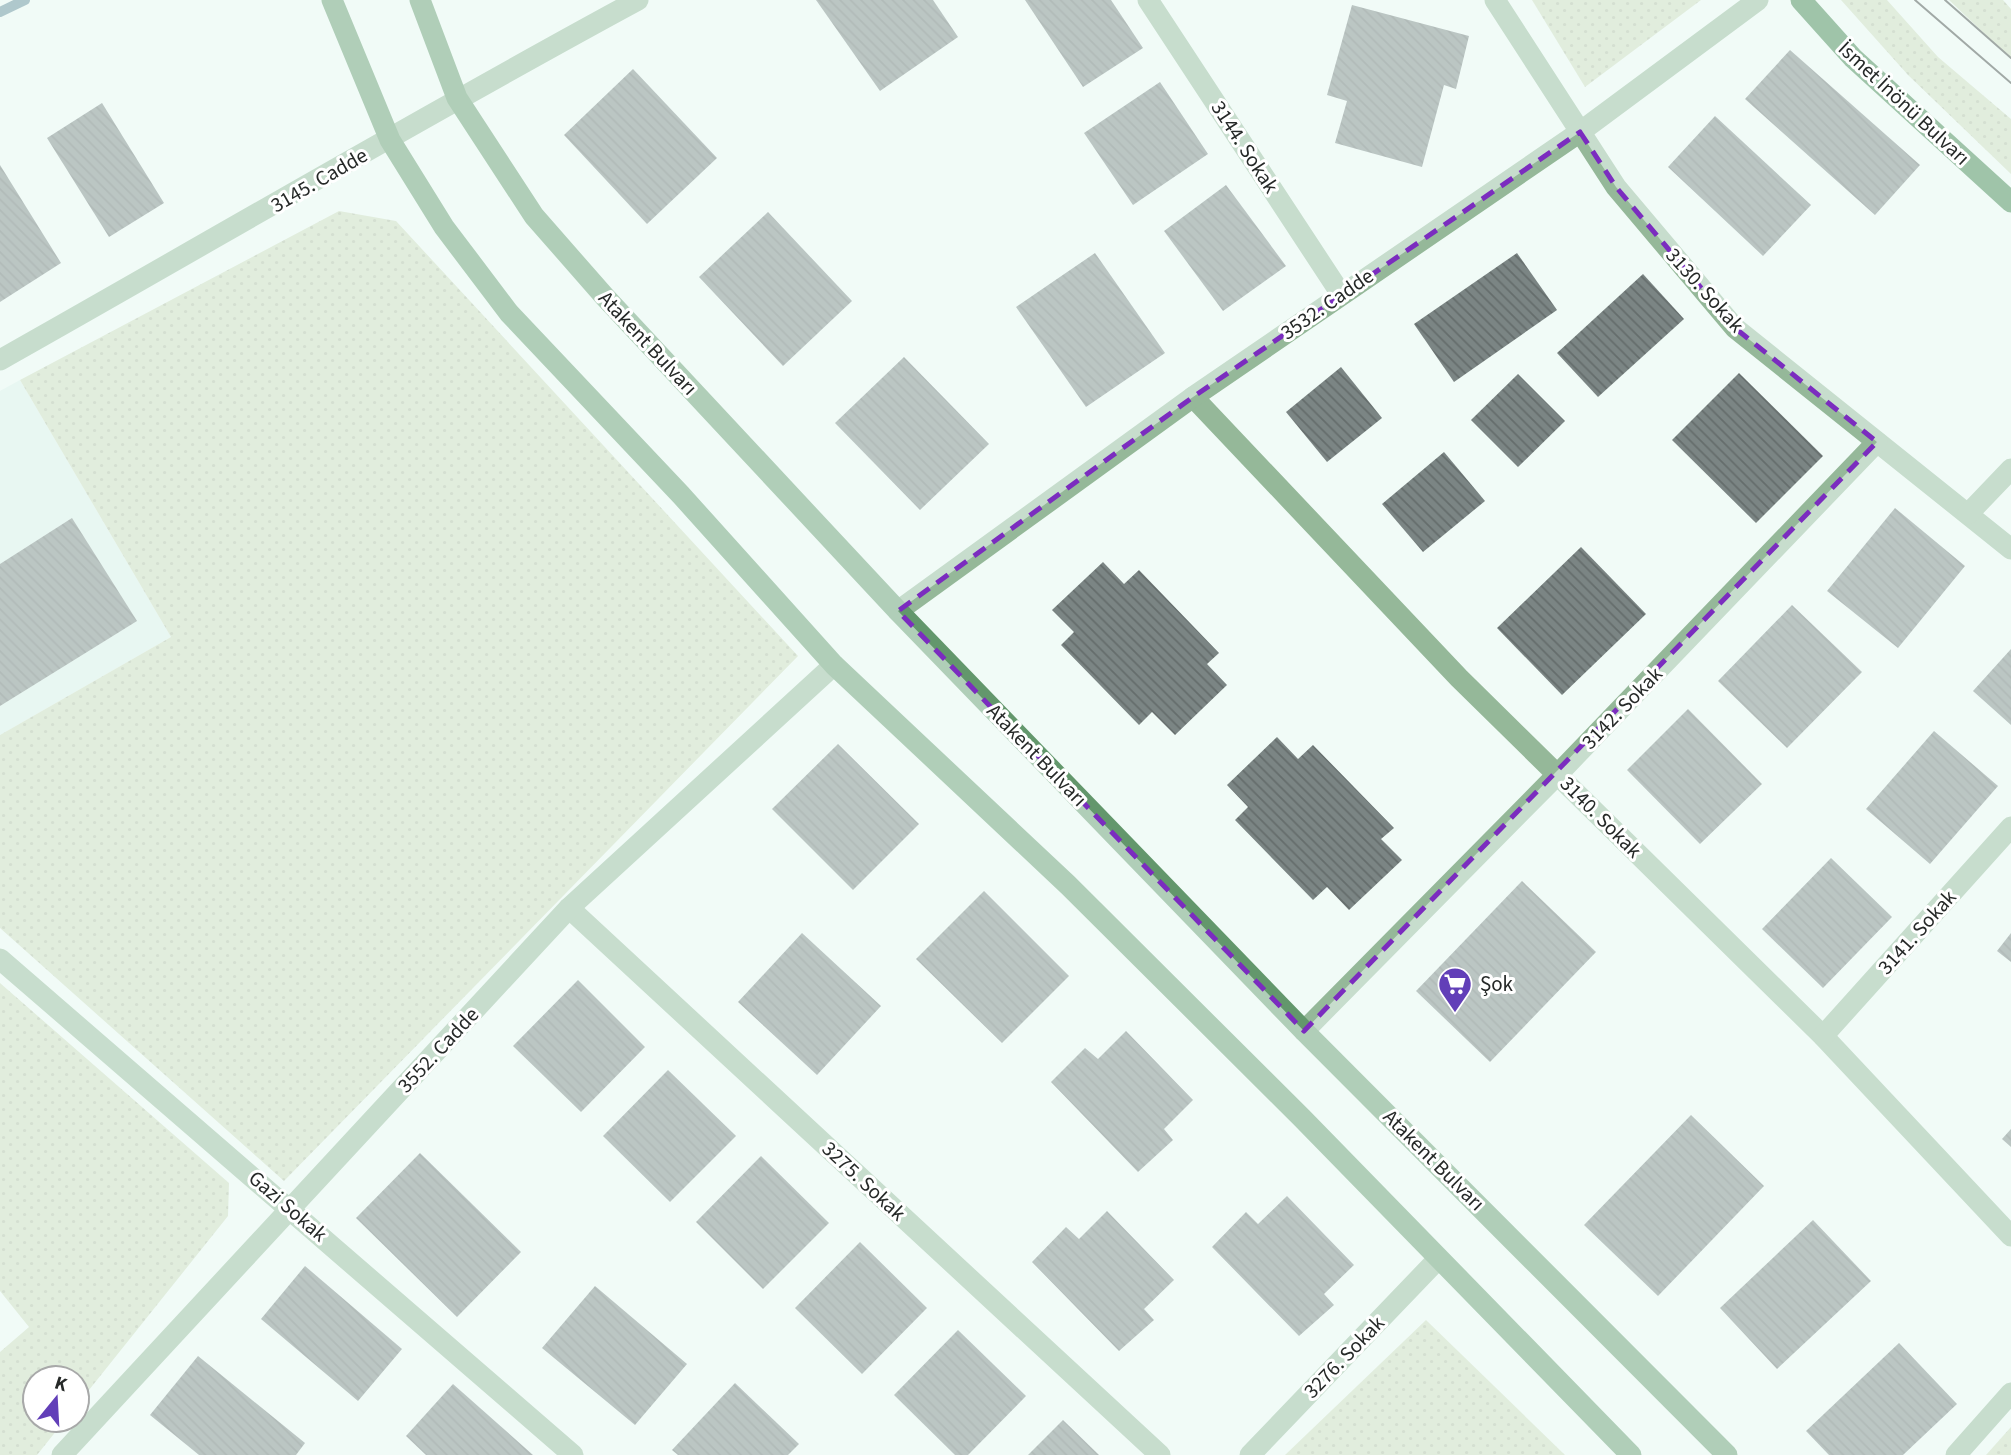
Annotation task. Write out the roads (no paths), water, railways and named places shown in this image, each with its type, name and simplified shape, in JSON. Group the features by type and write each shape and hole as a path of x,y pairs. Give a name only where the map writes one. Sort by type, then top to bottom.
{"main road":[{"path":"331,0 390,139 444,227 509,313 681,495 834,665 1078,895 1302,1118 1631,1455"},
{"name":"Atakent Bulvarı","path":"420,0 457,98 534,216 615,307 898,611 1304,1031 1727,1455"},
{"name":"İsmet İnönü Bulvarı","path":"1801,0 1853,58 2011,202"}],"street":[{"name":"3145. Cadde","path":"0,360 390,139 457,98 638,0"},
{"name":"3144. Sokak","path":"1148,0 1341,294"},
{"name":"3130. Sokak","path":"1495,0 1616,187 1735,328 2011,549"},
{"name":"3532. Cadde","path":"898,611 1193,397 1580,132 1758,0"},
{"name":"3140. Sokak","path":"1193,397 1459,677 1823,1036 2011,1236"},
{"name":"3142. Sokak","path":"1304,1031 1558,774 1877,442"},
{"path":"1968,514 2011,469"},
{"name":"3552. Cadde","path":"62,1455 569,908 834,665"},
{"name":"3141. Sokak","path":"1823,1036 2011,827"},
{"name":"3275. Sokak","path":"569,908 1160,1455"},
{"name":"Gazi Sokak","path":"0,959 573,1455"},
{"name":"3276. Sokak","path":"1250,1455 1438,1259"},
{"path":"1956,1455 2011,1393"}],"waterway":[{"path":"0,12 25,0"}],"tram line":[{"path":"1915,0 2011,83"},
{"path":"1945,0 2011,58"}],"place":[{"name":"Şok","path":"1455,1014"}]}
